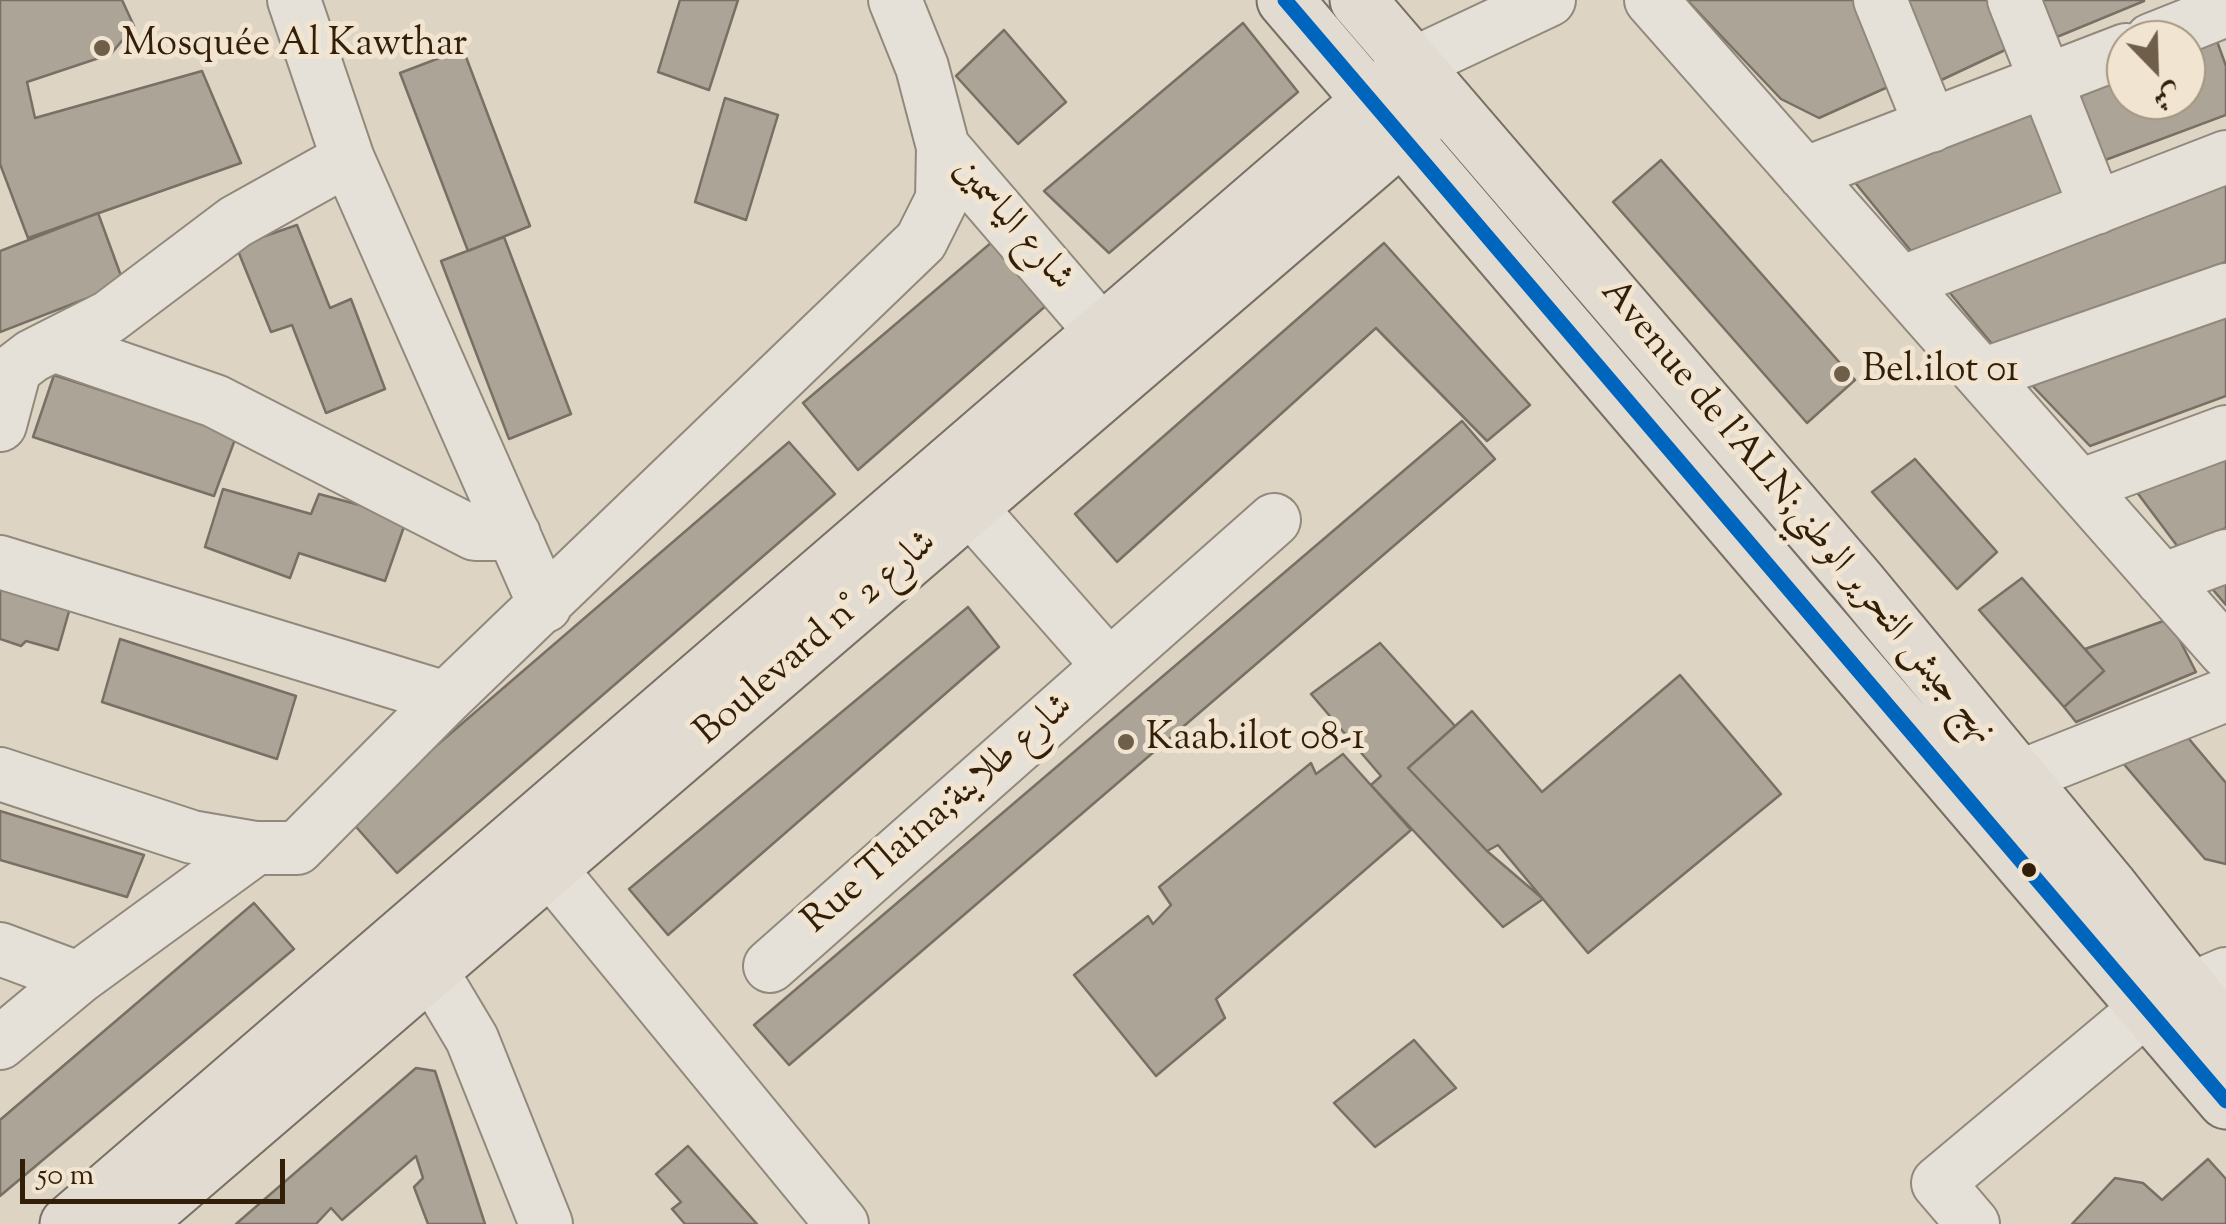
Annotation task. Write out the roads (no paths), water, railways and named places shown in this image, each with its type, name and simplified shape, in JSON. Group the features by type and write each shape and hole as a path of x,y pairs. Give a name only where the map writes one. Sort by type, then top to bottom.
{"main road":[{"path":"1284,0 1386,118 2187,990 2226,1101"},
{"name":"Avenue de l'ALN;نهج جيش التحرير الوطني","path":"1358,0 1844,566 2226,1034"},
{"name":"Boulevard n° شارع 2","path":"68,1224 418,953 535,852 1102,332 1429,82"},
{"name":"Boulevard n° شارع 2","path":"535,852 970,508 1386,118"},
{"name":"Boulevard n° شارع 2","path":"136,1224 418,953"}],"street":[{"path":"294,0 348,160 545,606"},
{"name":"شارع الياسمين","path":"894,0 922,67 943,147 1102,332"},
{"name":"Boulevard n° شارع 2","path":"1429,82 1472,34 1549,0"},
{"path":"1651,0 2226,652"},
{"path":"1880,0 1931,126"},
{"path":"2014,0 2096,208"},
{"path":"2201,20 2226,10"},
{"path":"1804,174 2106,58"},
{"path":"0,774 192,837 256,848 298,848 446,698 921,241 942,199 943,147"},
{"path":"1901,283 2226,157"},
{"path":"0,425 15,369 32,356 109,318 234,222 348,160"},
{"path":"1982,375 2226,290"},
{"path":"56,346 215,402 475,534 514,534"},
{"path":"2080,486 2226,432"},
{"name":"Rue Tlaina;شارع طلاينة","path":"970,508 1109,666"},
{"name":"Rue Tlaina;شارع طلاينة","path":"770,966 1274,520"},
{"path":"2162,580 2226,556"},
{"path":"0,562 446,698"},
{"path":"2019,777 2226,695"},
{"path":"0,1043 78,978 256,848"},
{"path":"535,852 842,1224"},
{"path":"0,949 78,978"},
{"path":"418,953 472,1039 546,1224"},
{"path":"1967,1222 1938,1182 2187,990"}],"place":[{"name":"Mosquée Al Kawthar","path":"102,48"},
{"name":"Bel.ilot 01","path":"1842,374"},
{"name":"Kaab.ilot 08-1","path":"1126,742"}]}
